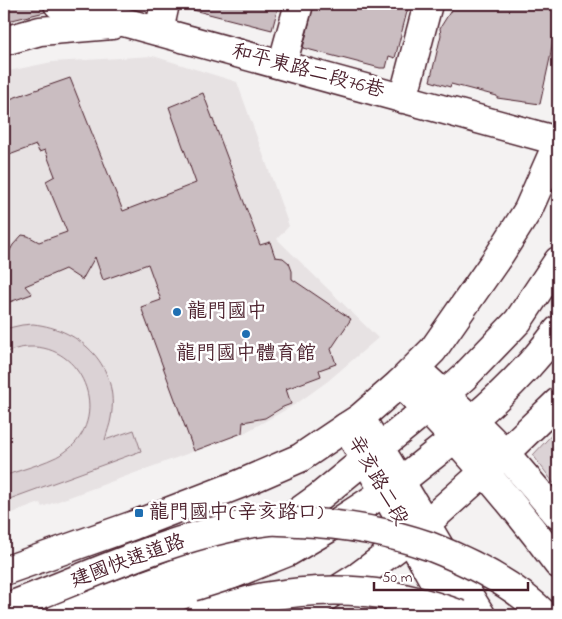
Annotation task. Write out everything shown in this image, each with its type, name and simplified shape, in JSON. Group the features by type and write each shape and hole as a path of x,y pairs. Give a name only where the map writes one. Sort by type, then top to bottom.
{"main road":[{"path":"40,31 48,4"},
{"name":"和平東路二段76巷","path":"58,4 558,142"},
{"path":"158,32 165,4"},
{"path":"282,65 299,4"},
{"path":"404,99 428,4"},
{"path":"4,41 40,31 131,24"},
{"name":"辛亥路二段","path":"4,571 134,525 240,484 300,458 353,422 408,376 433,350 500,254 528,210 558,142"},
{"path":"436,401 464,378 518,321 558,261"},
{"path":"132,615 288,552 329,528 392,486 464,429 493,402 536,359 558,330"},
{"path":"408,376 464,429 506,453 558,516"},
{"name":"建國快速道路","path":"61,615 226,553 276,528 319,497 436,401"},
{"path":"297,615 360,576 418,531 506,453 558,402"},
{"name":"辛亥路二段","path":"353,422 418,531 452,615"},
{"path":"464,429 485,471 527,521 558,564"},
{"name":"建國快速道路","path":"4,609 129,560 192,538 270,521 350,525 405,538 448,554 484,571 533,603 545,615"},
{"path":"418,531 449,564 481,615"},
{"path":"201,615 263,597 312,590 359,590 397,596 433,605 461,615"}],"shaded area":[{"name":"龍門國中","path":"153,56 237,82 289,226 277,239 378,338 328,381 296,404 244,433 42,507 40,503 4,516 4,72 52,62"},
{"path":"33,324 51,327 67,334 82,342 94,354 110,382 112,400 111,421 105,440 134,430 141,451 4,501 4,476 48,461 64,453 82,434 88,417 89,400 84,384 76,369 64,357 48,349 30,347 4,353 4,329"},
{"path":"558,428 558,489 533,455"}],"building":[{"path":"4,4 43,4 45,12 4,22"},
{"path":"194,4 279,4 272,30 193,10"},
{"path":"314,4 409,4 395,58 389,56 386,68 380,68 303,48"},
{"path":"455,4 558,4 550,58 540,104 497,98 497,96 451,84 450,87 430,81 441,35 440,28"},
{"path":"70,78 123,211 196,183 169,107 203,93 260,245 270,242 275,257 283,258 289,263 292,279 351,319 331,349 336,364 319,370 321,376 286,389 291,404 265,418 243,422 242,433 194,451 141,307 161,300 148,264 103,280 95,257 82,280 65,269 25,286 32,294 4,304 4,256 8,254 13,245 22,235 39,242 67,232 46,181 55,176 45,150 39,152 36,145 4,157 4,101"}],"place":[{"name":"龍門國中","path":"177,312"},
{"name":"龍門國中體育館","path":"246,334"},
{"name":"龍門國中(辛亥路口)","path":"139,513"}]}
